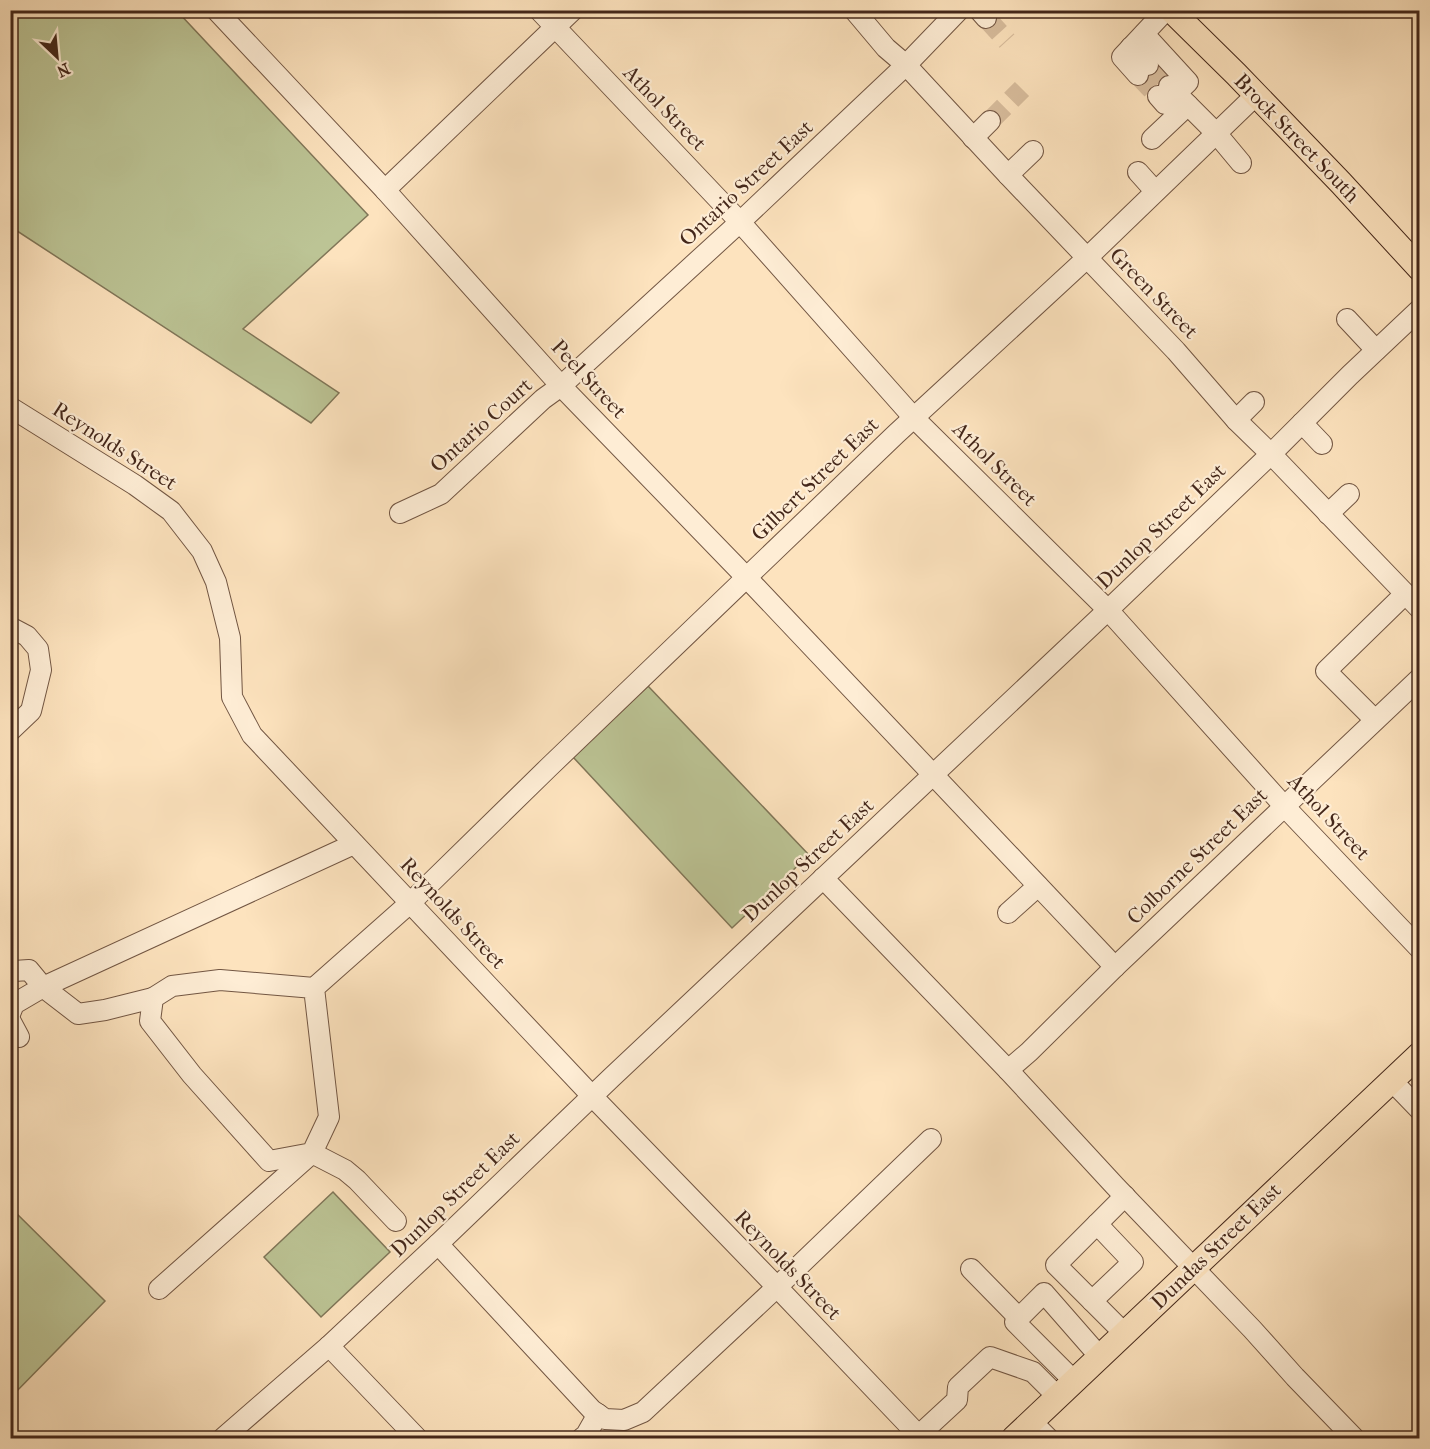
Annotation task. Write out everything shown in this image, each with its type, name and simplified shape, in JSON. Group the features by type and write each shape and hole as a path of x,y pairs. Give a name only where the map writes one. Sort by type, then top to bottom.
{"main road":[{"name":"Brock Street South","path":"1171,10 1348,190 1419,268"},
{"name":"Dundas Street East","path":"1014,1438 1040,1430 1066,1389 1419,1054"}],"street":[{"name":"Peel Street","path":"216,10 385,190 561,386 747,578 1115,967"},
{"name":"Athol Street","path":"538,10 740,222 914,418 1108,610 1284,806 1419,949"},
{"path":"385,190 573,10"},
{"name":"Green Street","path":"854,10 886,48 906,65 1176,351 1236,420 1419,609"},
{"name":"Ontario Street East","path":"561,386 740,222 906,65 959,10"},
{"path":"1143,70 1122,57 1166,10"},
{"path":"1137,40 1188,82 1173,95 1152,139"},
{"path":"1173,95 1216,134 1240,163"},
{"name":"Gilbert Street East","path":"314,988 411,903 548,768 914,418 1087,258 1256,95"},
{"path":"973,138 990,120"},
{"path":"1008,175 1033,151"},
{"path":"1138,172 1155,191"},
{"name":"Dunlop Street East","path":"223,1438 330,1346 1108,610 1419,309"},
{"path":"1347,319 1376,350"},
{"name":"Ontario Court","path":"400,513 441,494 543,399 561,386"},
{"path":"1236,420 1254,402"},
{"name":"Reynolds Street","path":"10,407 135,485 171,511 202,551 216,582 230,638 232,697 252,735 592,1096 919,1437"},
{"path":"1302,423 1322,444"},
{"path":"1328,514 1349,494"},
{"path":"1375,720 1326,671 1405,594"},
{"path":"10,627 27,636 38,649 40,670 31,711 10,731"},
{"name":"Colborne Street East","path":"1008,1070 1419,678"},
{"path":"13,1015 43,987 354,844"},
{"path":"824,878 1354,1438"},
{"path":"1008,913 1038,886"},
{"path":"10,974 14,971 29,970 43,987 78,1014 153,998 172,986 220,980 314,988 329,1118 312,1153 159,1290"},
{"path":"153,998 150,1021 192,1075 269,1161 312,1153 345,1170 396,1221"},
{"path":"1392,1081 1419,1110"},
{"path":"438,1244 592,1410 605,1419 624,1420 643,1412 931,1139"},
{"path":"1124,1334 1056,1265 1125,1196"},
{"path":"1092,1301 1133,1262 1097,1224"},
{"path":"971,1269 1019,1318"},
{"path":"1066,1389 1015,1322 1044,1293 1100,1358"},
{"path":"330,1346 417,1438"},
{"path":"919,1437 957,1400 958,1387 990,1357 1033,1372 1066,1389"},
{"path":"582,1438 598,1414"}],"green space":[{"path":"10,11 177,11 368,215 243,329 339,393 311,423 11,227"},
{"path":"648,686 809,855 732,928 573,757"},
{"path":"333,1192 390,1252 321,1317 264,1257"},
{"path":"11,1208 105,1301 10,1397"}],"tunnel":[{"path":"986,18 1007,41"},
{"path":"1148,65 1169,86"},
{"path":"1138,75 1158,96"},
{"path":"990,121 1022,89"}]}
